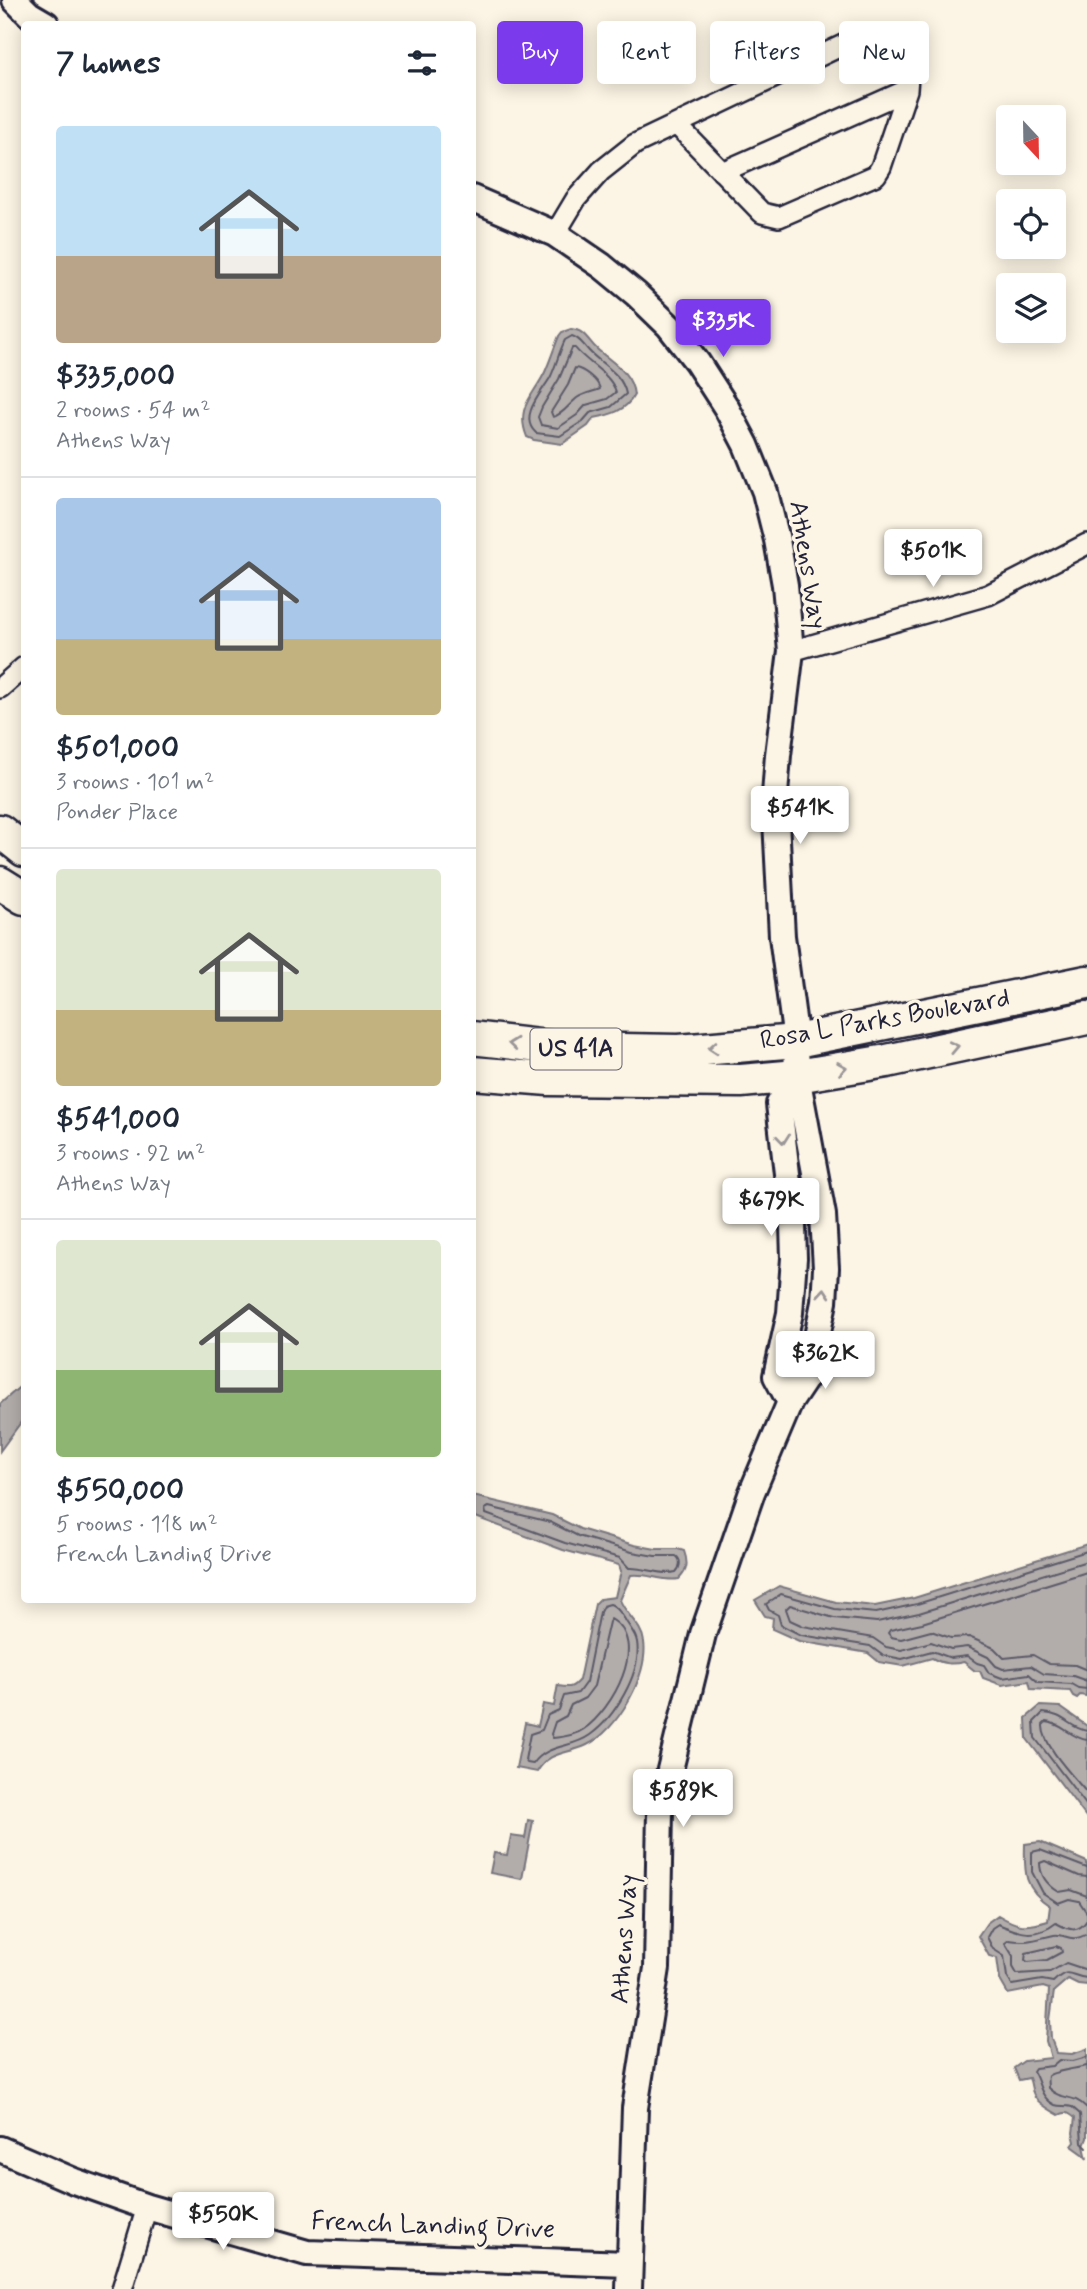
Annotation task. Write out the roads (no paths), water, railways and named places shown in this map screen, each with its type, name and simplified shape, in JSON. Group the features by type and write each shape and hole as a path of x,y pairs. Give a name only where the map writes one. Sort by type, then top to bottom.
{"main road":[{"path":"0,831 21,848"},
{"path":"0,883 21,896"},
{"name":"Rosa L Parks Boulevard","path":"476,1038 565,1049 679,1051 796,1041 1087,982"},
{"name":"Rosa L Parks Boulevard","path":"476,1073 549,1079 638,1081 741,1081 797,1076 887,1061 1087,1018"}],"street":[{"path":"15,0 41,21"},
{"path":"555,234 576,199 601,171 635,144 845,44 858,42 890,50 908,76 907,90 876,175 779,216 762,213 677,125"},
{"path":"722,172 907,90"},
{"name":"Athens Way","path":"476,200 555,234 602,266 669,326 697,362 746,445 765,492 785,585 791,651 775,795 782,936 796,1041 797,1076 823,1215 826,1268 824,1302 810,1372 790,1402 752,1492 703,1634 660,1811 657,1969 635,2108 629,2289"},
{"path":"791,651 988,595 1087,544"},
{"path":"0,688 21,670"},
{"name":"French Landing Drive","path":"0,2149 74,2181 147,2207 307,2253 628,2264"},
{"path":"122,2289 147,2207"}],"water":[{"path":"571,329 583,334 620,368 629,380 634,395 622,409 594,418 588,426 562,444 534,440 527,437 524,410 545,372 559,336"},
{"path":"21,1386 21,1422 0,1451 0,1404"},
{"path":"476,1497 552,1515 580,1529 634,1545 678,1549 684,1551 687,1562 679,1579 631,1575 620,1600 643,1636 644,1655 629,1701 598,1738 587,1745 553,1756 537,1772 516,1768 525,1723 538,1726 543,1704 554,1706 558,1684 570,1687 579,1680 595,1604 600,1599 615,1597 621,1571 619,1565 563,1550 476,1517"},
{"path":"1087,1544 1086,1696 1080,1695 1077,1698 1070,1691 1031,1689 1029,1681 1002,1685 983,1678 980,1671 975,1671 964,1662 947,1663 932,1658 903,1666 879,1662 868,1653 799,1641 772,1629 773,1618 765,1616 755,1600 779,1586 836,1602 875,1606 914,1598"},
{"path":"1040,1706 1060,1707 1087,1726 1087,1818 1027,1739 1026,1718"},
{"path":"528,1820 533,1821 522,1879 490,1873 494,1853 507,1855 511,1836 525,1838"},
{"path":"1040,1842 1087,1862 1087,1985 1068,1979 1054,1991 1050,2020 1051,2038 1056,2053 1072,2054 1087,2049 1087,2138 1084,2146 1087,2159 1072,2146 1075,2142 1075,2118 1067,2113 1059,2115 1042,2104 1034,2096 1029,2078 1019,2080 1014,2068 1024,2061 1051,2058 1046,2041 1049,1989 1043,1987 1008,1994 1000,1980 997,1958 989,1956 978,1936 987,1923 998,1915 1022,1925 1048,1921 1050,1906 1030,1887 1025,1864 1025,1844"}]}
